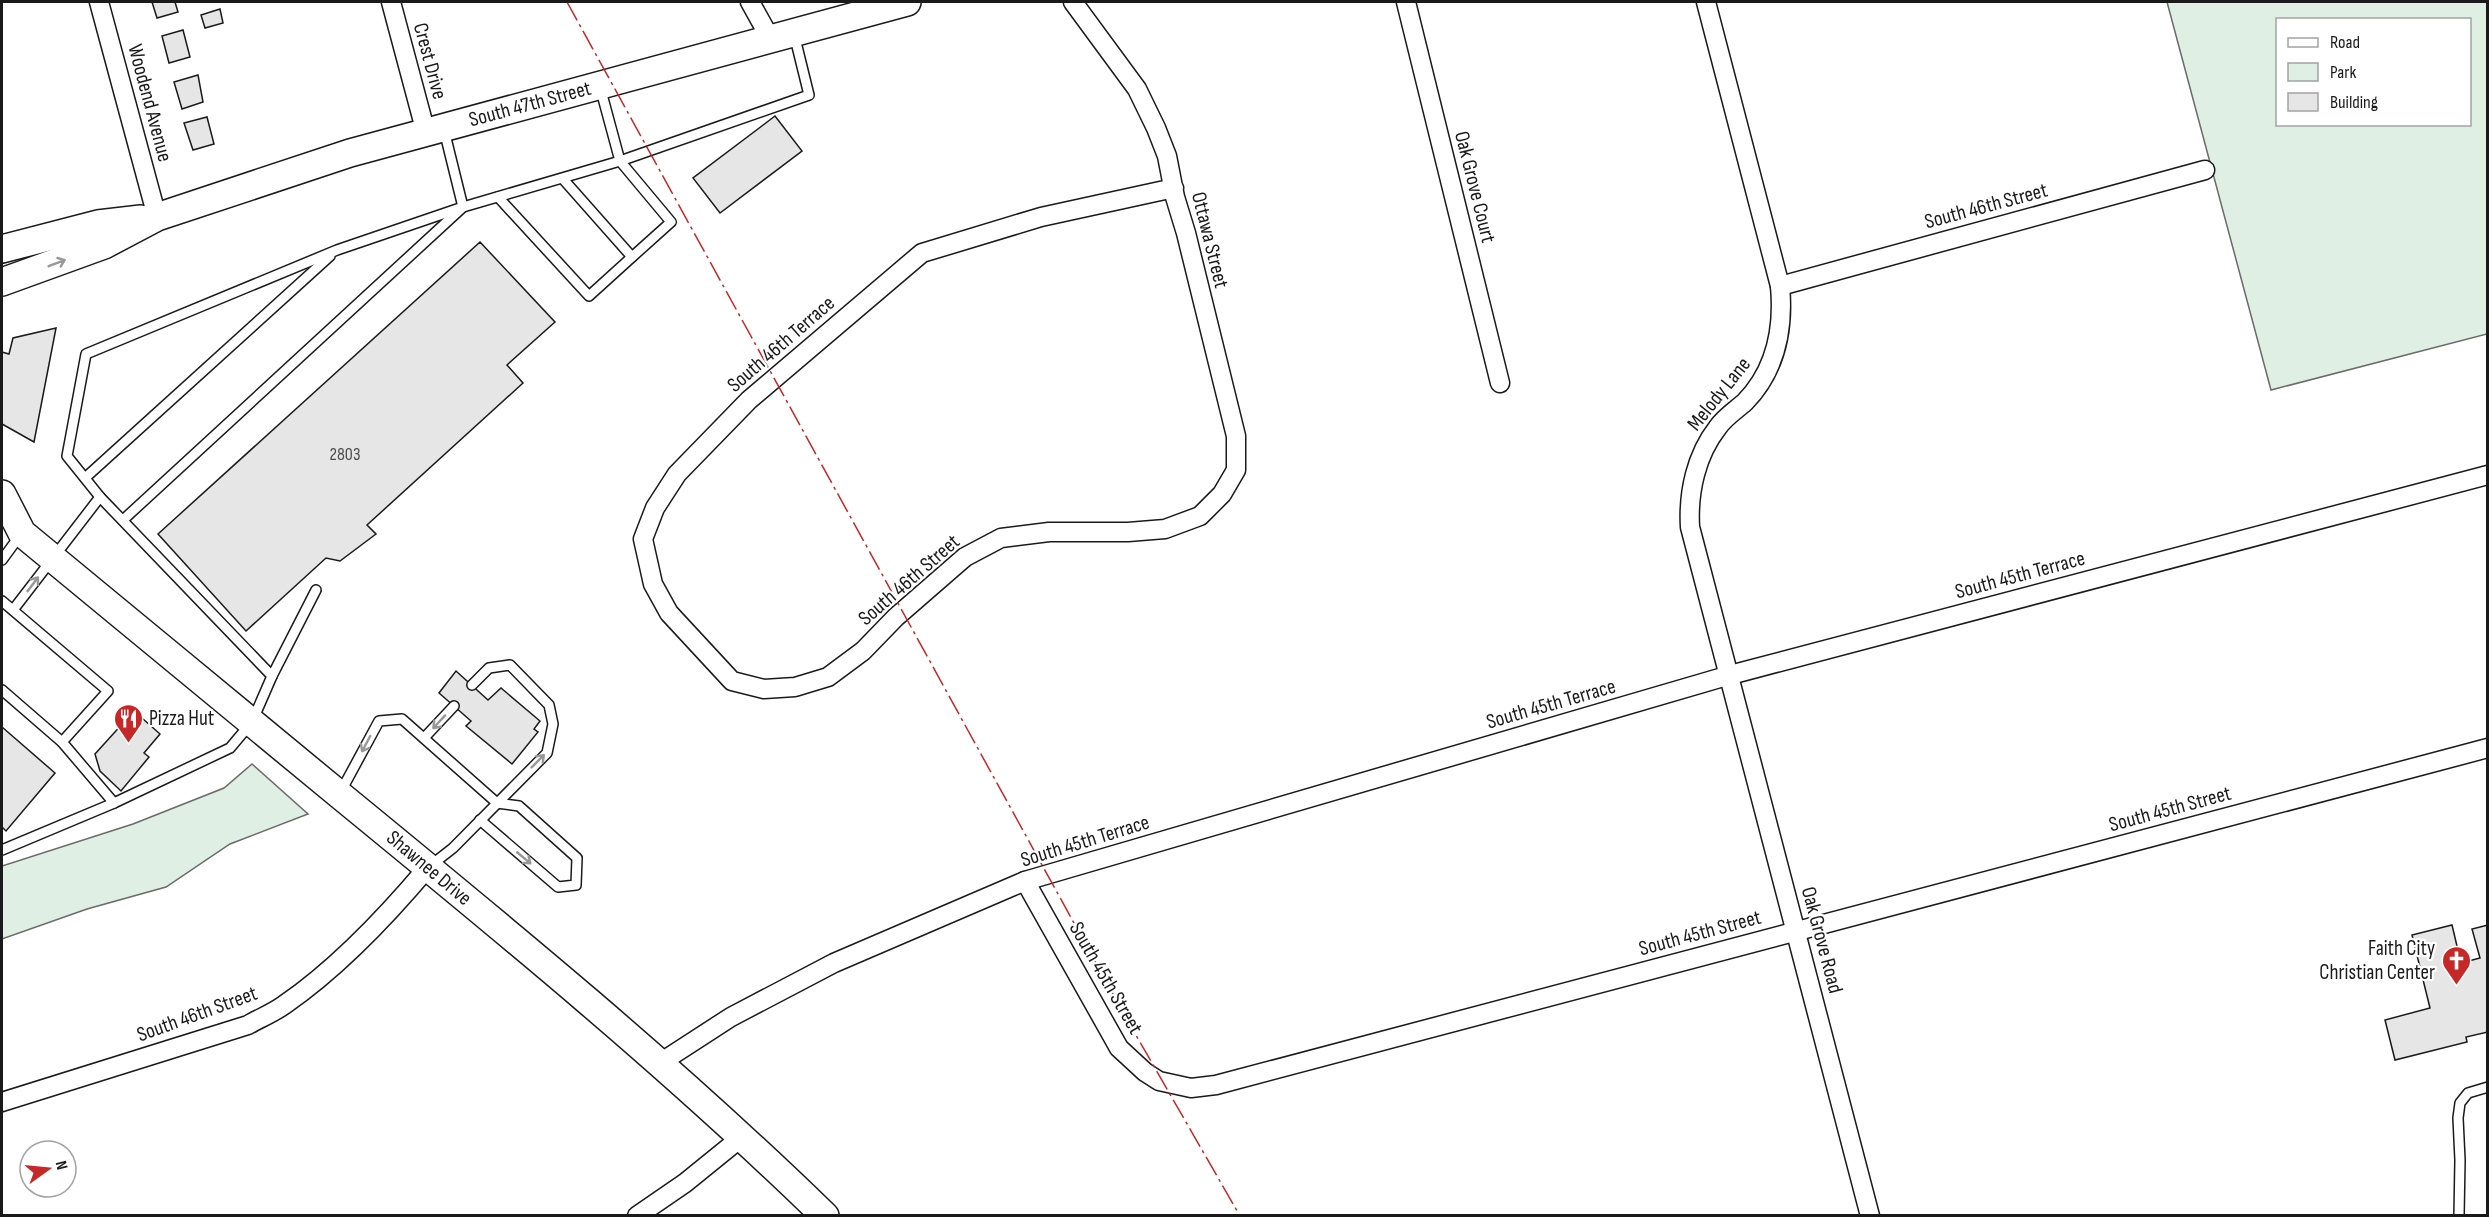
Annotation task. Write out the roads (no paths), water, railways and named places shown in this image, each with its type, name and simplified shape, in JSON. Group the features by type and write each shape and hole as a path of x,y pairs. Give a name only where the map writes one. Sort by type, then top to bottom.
{"main road":[{"name":"South 47th Street","path":"2,282 104,245 157,217 350,153 907,2"},
{"name":"South 47th Street","path":"2,249 98,224 157,217"},
{"name":"Shawnee Drive","path":"2,494 12,530 53,558 428,867 660,1063 743,1136 825,1215"}],"street":[{"name":"Woodend Avenue","path":"99,2 157,217"},
{"name":"Crest Drive","path":"391,2 435,130"},
{"path":"750,2 782,35"},
{"name":"Ottawa Street","path":"1073,2 1137,89 1164,147 1236,436 1236,470 1222,494 1210,506"},
{"name":"Oak Grove Court","path":"1406,2 1500,383"},
{"name":"Melody Lane","path":"1706,2 1780,286 1781,324 1778,345 1769,367 1746,400 1719,425 1704,448 1694,475 1689,513 1690,527 1730,675"},
{"name":"South 46th Street","path":"1780,286 2205,170"},
{"name":"South 46th Terrace","path":"749,685 732,681 707,656 669,613 653,584 643,539 655,508 677,474 749,400 922,253 1041,217 1174,188"},
{"name":"South 45th Terrace","path":"660,1063 731,1017 834,963 1025,882 1730,675 2487,475"},
{"name":"South 46th Street","path":"749,685 764,689 795,687 828,677 863,651 896,617 965,557 1001,538 1049,532 1128,532 1165,529 1200,516 1210,506"},
{"name":"Oak Grove Road","path":"1730,675 1870,1215"},
{"name":"South 45th Street","path":"1025,882 1119,1048 1145,1072 1159,1081 1191,1088 1216,1085 2487,748"},
{"name":"South 46th Street","path":"2,1102 248,1025 275,1010 328,970 396,906 428,867"},
{"path":"638,1215 685,1183 743,1136"}],"lane":[{"path":"272,676 100,497 67,456 86,354 337,250 463,207 620,161 809,95 782,35"},
{"path":"498,197 589,296 671,222 620,161 600,85"},
{"path":"435,130 463,207"},
{"path":"563,179 632,257"},
{"path":"123,520 463,207"},
{"path":"85,478 337,250"},
{"path":"13,610 100,497"},
{"path":"2,560 12,530"},
{"path":"2,850 114,803 230,748 252,722 272,676 316,590"},
{"path":"2,601 108,691 62,742"},
{"path":"428,867 453,848 547,753 553,724 549,705 510,665 489,668 472,685"},
{"path":"2,690 62,742 114,803"},
{"path":"424,738 454,706"},
{"path":"339,795 379,721 402,719 497,803 519,806 577,858 576,885 558,886 480,820"},
{"path":"2460,1215 2457,1118 2460,1102 2468,1093 2487,1087"}],"place":[{"name":"Pizza Hut","path":"128,744"},
{"name":"Faith City Christian Center","path":"2456,986"}]}
